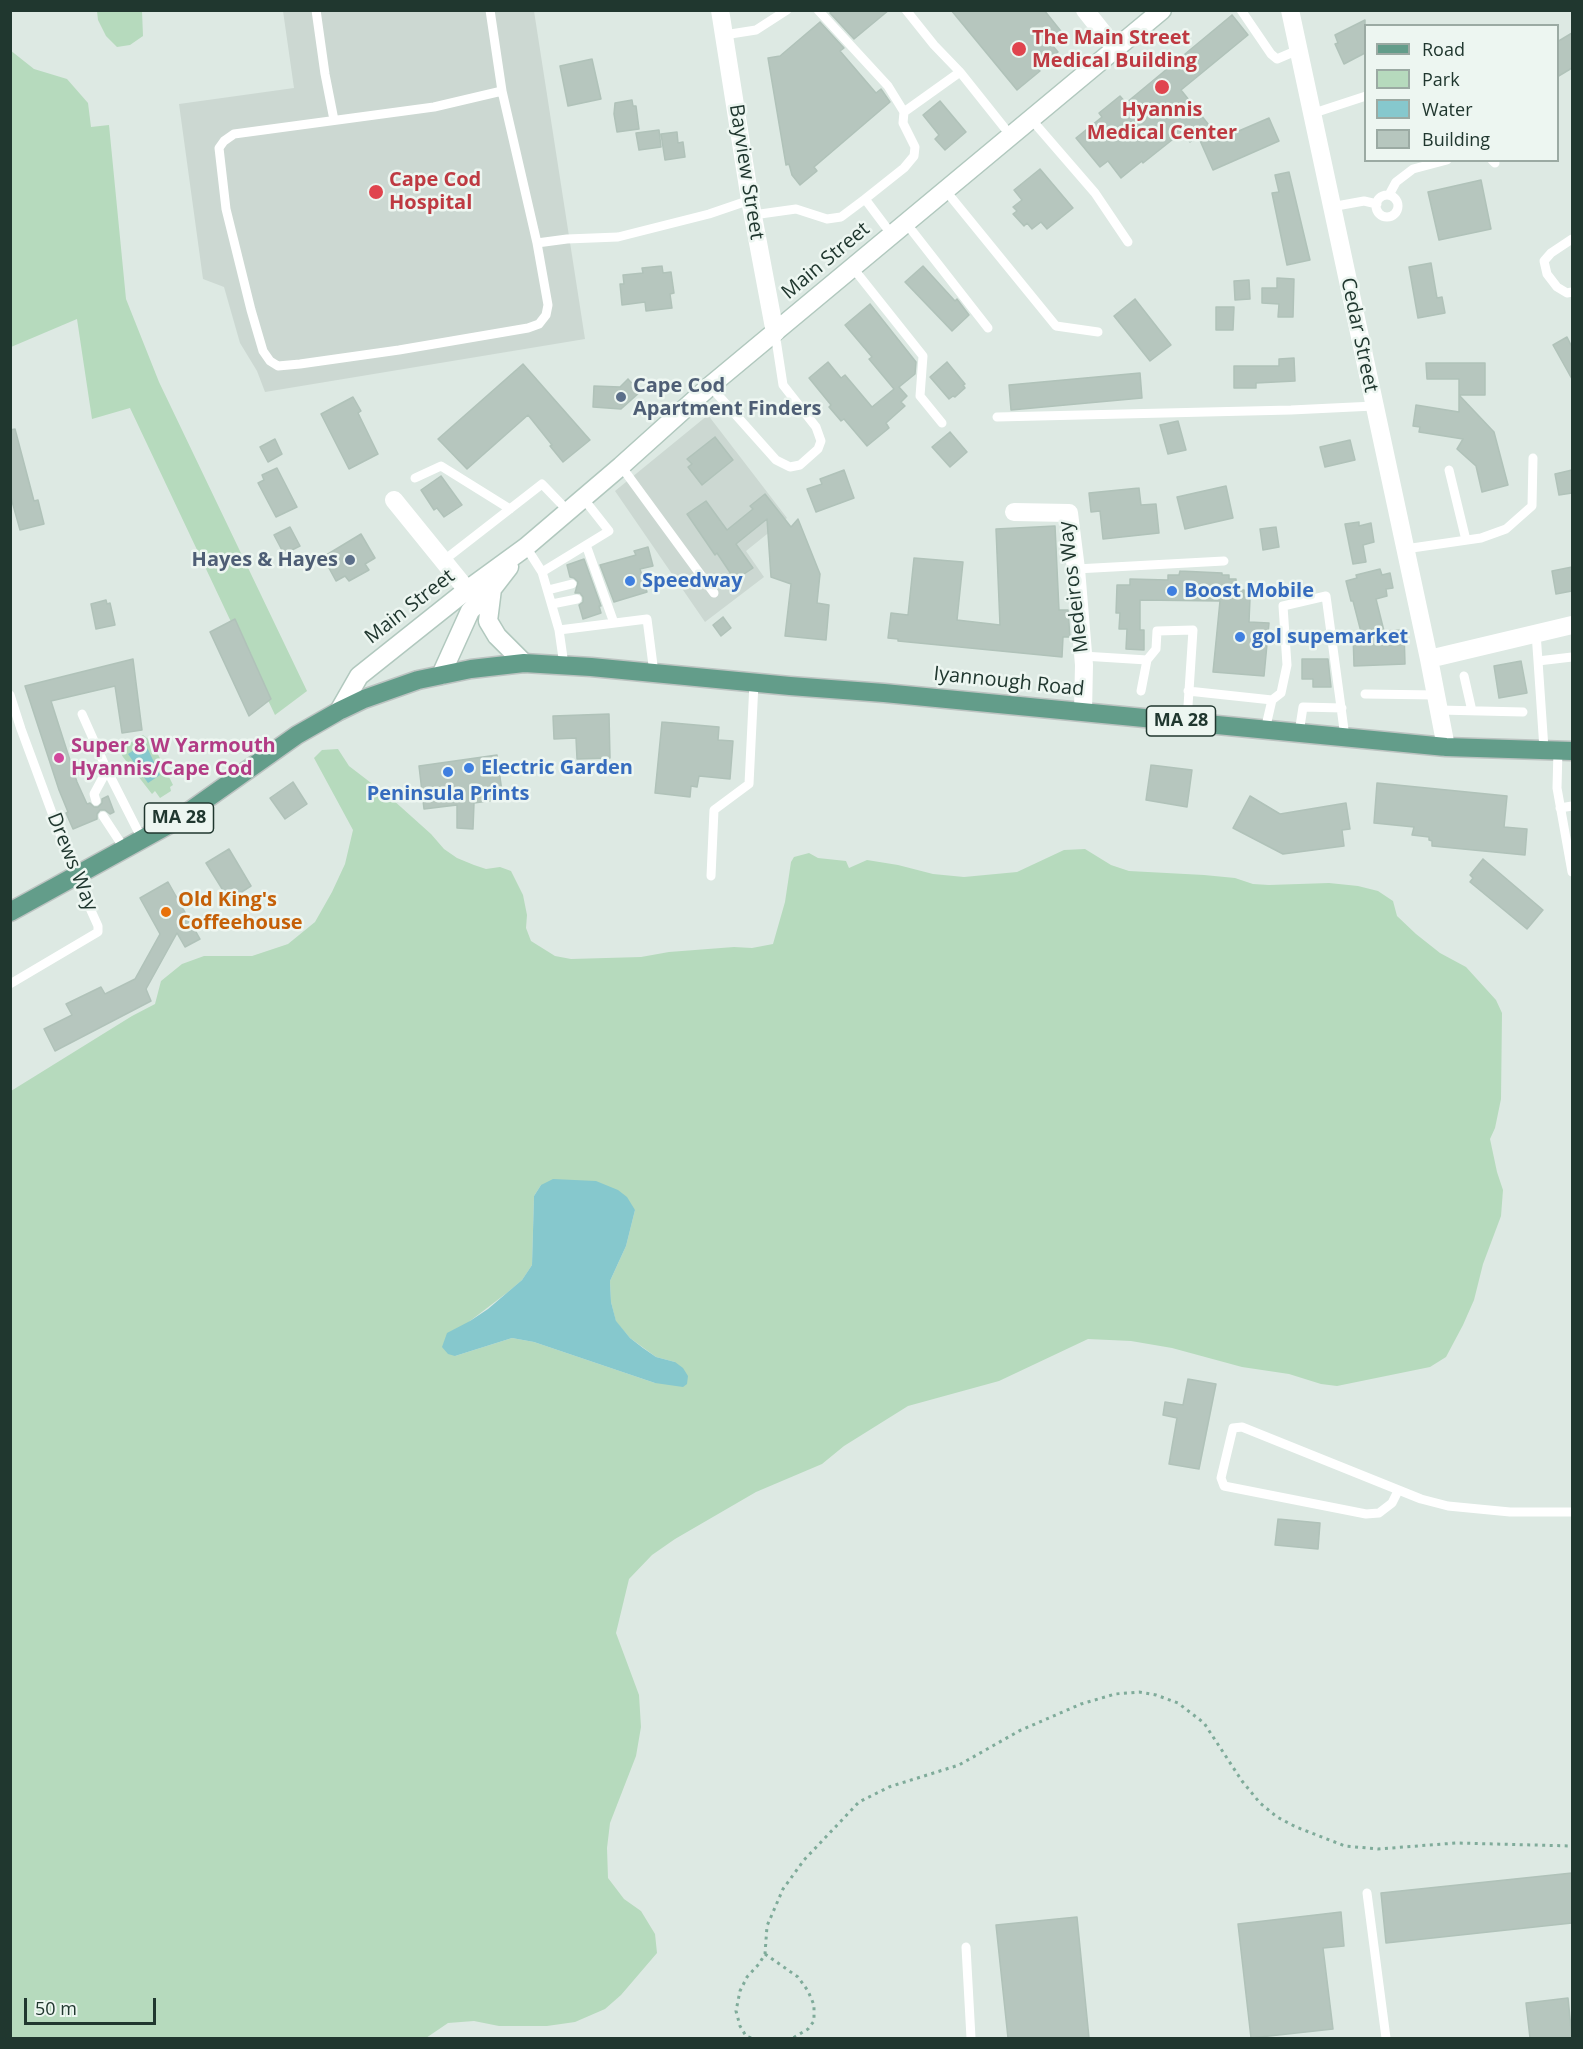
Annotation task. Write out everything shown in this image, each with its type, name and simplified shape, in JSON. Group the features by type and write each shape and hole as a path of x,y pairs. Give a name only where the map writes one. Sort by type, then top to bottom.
{"main road":[{"name":"Iyannough Road","path":"441,675 524,663 564,665 1187,721 1446,747 1558,750"},
{"name":"MA 28","path":"10,912 177,820 297,735 339,711 375,695 418,680 441,675"}],"street":[{"name":"Bayview Street","path":"720,10 775,333"},
{"path":"1085,10 1115,48"},
{"name":"Main Street","path":"339,711 359,676 524,548 621,466 710,386 1162,10"},
{"name":"Cedar Street","path":"1290,10 1446,747"},
{"path":"394,500 467,590"},
{"name":"Medeiros Way","path":"1014,512 1069,513 1083,656 1083,712"},
{"name":"Main Street","path":"441,675 470,610 492,589 524,548"},
{"path":"492,589 488,621 497,636 524,663"},
{"path":"1429,659 1572,626"}],"lane":[{"path":"316,10 334,120"},
{"path":"490,10 502,91 537,243 548,305 546,315 539,324 528,328 399,350 278,366 270,361 263,351 251,310 226,209 219,148 224,141 234,134 434,107 502,91"},
{"path":"724,34 756,30 787,10"},
{"path":"537,243 618,237 709,214 752,208 796,209 828,219 841,217 904,168 914,156 915,147 903,123 904,112 888,86 818,10"},
{"path":"906,10 1011,136"},
{"path":"1241,10 1271,54 1277,59 1298,50"},
{"path":"904,112 960,72"},
{"path":"1311,114 1364,96"},
{"path":"1031,119 1095,193 1128,242"},
{"path":"1389,195 1395,198 1398,205 1393,214 1386,216 1378,211 1377,204 1380,198 1389,195 1396,182 1413,169 1439,162"},
{"path":"945,191 1056,326 1098,332"},
{"path":"865,199 899,229 988,328"},
{"path":"1331,207 1364,201 1377,204"},
{"path":"1572,239 1551,253 1545,261 1547,274 1557,287 1568,293 1572,292"},
{"path":"853,268 923,356 920,396 942,423"},
{"path":"710,386 776,460 790,466 800,465 818,449 821,441 816,428 783,385 775,333"},
{"path":"997,417 1374,406"},
{"path":"1405,549 1481,538 1506,529 1532,506 1533,458"},
{"path":"415,478 441,466 510,509"},
{"path":"621,466 714,593"},
{"path":"1449,470 1466,540"},
{"path":"443,561 542,484 568,511"},
{"path":"543,572 609,531 583,498"},
{"path":"586,545 599,594 614,623"},
{"path":"524,548 543,572 559,630 564,665"},
{"path":"1076,569 1224,561"},
{"path":"548,590 572,584"},
{"path":"1265,730 1272,700 1281,693 1287,665 1283,606 1326,596 1345,737"},
{"path":"552,604 577,599"},
{"path":"559,630 647,619 654,673"},
{"path":"1141,691 1147,660 1156,649 1157,631 1193,630 1187,721"},
{"path":"1536,633 1538,661 1558,750 1557,788 1572,872"},
{"path":"1083,656 1147,660"},
{"path":"1538,661 1572,657"},
{"path":"1464,676 1472,711"},
{"path":"711,876 714,810 749,784 754,683"},
{"path":"1188,691 1272,700"},
{"path":"1365,694 1438,703 1472,711 1523,712"},
{"name":"Drews Way","path":"10,695 75,875 98,926 98,932 10,984"},
{"path":"1299,733 1303,707 1342,708"},
{"path":"82,714 142,839"},
{"path":"96,801 94,794 107,770"},
{"path":"1560,808 1572,806"},
{"path":"103,816 124,848"},
{"path":"1398,1491 1392,1503 1379,1513 1366,1514 1224,1486 1221,1478 1233,1428 1242,1427 1398,1491 1448,1506 1510,1512 1572,1512"},
{"path":"1367,1893 1386,2038"},
{"path":"966,1947 971,2038"}],"path":[{"path":"751,2038 746,2036 740,2026 736,2011 740,1991 747,1977 765,1954 767,1926 783,1889 804,1860 859,1802 889,1787 959,1765 1019,1731 1081,1704 1115,1694 1139,1692 1178,1703 1204,1723 1242,1781 1260,1803 1277,1817 1296,1827 1346,1846 1378,1849 1456,1843 1572,1846"},
{"path":"765,1954 798,1977 808,1991 813,2005 814,2021 808,2029 793,2038"}],"shaded area":[{"name":"Cape Cod Hospital","path":"283,11 534,11 585,339 265,392 257,371 240,343 224,287 203,279 179,104 294,88"},
{"path":"708,415 787,518 746,551 764,577 705,622 615,491"}],"green space":[{"path":"97,11 142,11 143,36 130,45 117,47 106,36 98,20"},
{"path":"10,50 34,69 67,79 88,103 91,127 109,125 126,299 159,382 307,691 275,715 130,408 92,419 77,319 11,347"},
{"path":"143,735 152,742 173,785 170,787 171,791 160,798 155,791 152,794 119,750"},
{"path":"338,749 349,766 392,799 431,834 444,849 457,858 486,869 500,867 511,871 523,895 527,915 526,928 531,941 555,956 571,959 641,957 669,952 734,947 752,948 773,944 785,902 791,862 794,857 809,853 818,858 846,861 849,868 867,860 933,874 964,877 1017,872 1064,850 1085,849 1111,865 1129,871 1235,878 1253,884 1269,885 1329,883 1378,891 1393,901 1397,916 1416,934 1440,953 1466,967 1496,1000 1502,1013 1501,1099 1495,1128 1490,1139 1503,1190 1501,1216 1483,1264 1474,1300 1463,1325 1446,1357 1430,1367 1337,1386 1321,1384 1289,1374 1242,1367 1172,1348 1131,1341 1088,1339 999,1381 908,1406 844,1446 822,1464 756,1492 652,1555 629,1579 616,1633 639,1695 641,1727 636,1756 610,1823 607,1848 608,1878 624,1899 641,1911 655,1934 657,1953 621,1995 605,2009 575,2022 547,2026 499,2026 474,2021 448,2023 426,2038 11,2038 11,1091 155,1004 161,981 182,964 204,956 252,956 288,944 315,922 345,864 353,830 314,758 322,750","holes":["541,1185 635,1210 626,1246 610,1281 611,1302 616,1322 630,1338 656,1357 675,1362 655,1383 534,1342 512,1338 455,1356 470,1321 522,1280 532,1265 534,1196"]}],"water":[{"path":"145,743 160,775 148,783 128,754"},
{"path":"553,1179 596,1181 618,1190 627,1197 635,1210 626,1246 610,1281 611,1302 616,1321 630,1338 643,1348 656,1357 675,1362 683,1368 688,1376 687,1384 683,1387 655,1383 534,1342 512,1338 455,1356 448,1354 442,1347 447,1333 488,1309 522,1280 532,1265 534,1196 541,1185"}],"building":[{"path":"833,10 889,10 854,39 830,13"},
{"name":"The Main Street Medical Building","path":"951,10 1044,10 1064,35 1052,45 1058,52 1017,90"},
{"path":"1232,15 1248,35 1181,90 1220,139 1269,118 1279,141 1213,170 1198,136 1190,142 1182,132 1121,178 1108,161 1100,167 1076,138 1102,117 1099,113 1120,96 1126,103"},
{"path":"1365,20 1364,54 1344,64 1335,44 1338,43 1335,35"},
{"path":"820,22 844,48 840,51 876,93 881,89 890,102 814,167 817,171 800,185 792,175 789,164 786,165 768,58 780,56"},
{"path":"1572,33 1572,68 1559,76 1559,41"},
{"path":"592,59 601,99 568,106 560,66"},
{"path":"632,100 633,106 636,106 639,129 617,132 615,103"},
{"path":"940,101 966,132 945,150 935,139 939,135 923,115"},
{"path":"659,130 661,147 639,150 636,133"},
{"path":"677,132 678,143 683,142 685,157 665,160 661,134"},
{"path":"1040,169 1073,208 1047,229 1041,222 1032,229 1027,223 1024,226 1013,214 1017,211 1013,207 1022,200 1014,190"},
{"path":"1289,172 1310,260 1287,265 1272,193 1279,192 1275,175"},
{"path":"1481,180 1491,229 1439,240 1428,192"},
{"path":"1431,263 1437,298 1442,297 1445,313 1418,318 1409,267"},
{"path":"662,266 663,273 671,272 674,293 670,294 672,308 646,311 645,302 622,305 620,284 624,284 623,275 643,273 642,268"},
{"path":"923,266 955,301 957,299 969,315 952,331 905,282"},
{"path":"1277,278 1294,279 1293,317 1278,317 1279,304 1262,303 1262,288 1277,288"},
{"path":"1249,280 1250,299 1235,300 1234,281"},
{"path":"1135,299 1171,345 1150,361 1114,316"},
{"path":"870,304 916,362 915,374 899,387 907,396 901,402 905,406 886,423 889,428 867,446 844,419 841,421 829,407 831,405 809,378 828,362 841,378 845,375 872,407 894,389 869,359 872,357 845,325"},
{"path":"1216,307 1234,307 1233,330 1216,330"},
{"path":"1567,337 1572,347 1572,379 1553,345"},
{"path":"1294,358 1295,381 1256,383 1256,388 1234,388 1234,366 1279,366 1279,359"},
{"path":"947,362 965,384 963,385 965,388 949,399 930,377"},
{"path":"1426,363 1485,363 1485,395 1459,395 1459,379 1427,379"},
{"path":"523,364 590,440 563,462 528,415 467,469 438,439"},
{"path":"1140,373 1142,398 1011,410 1009,385"},
{"path":"628,379 640,392 621,409 593,407 594,386 620,387"},
{"path":"1459,395 1494,432 1508,485 1482,492 1476,466 1457,449 1463,439 1419,432 1420,427 1413,426 1416,405 1459,412"},
{"path":"353,397 361,411 358,413 378,454 349,469 321,414"},
{"path":"1178,421 1186,450 1168,454 1160,425"},
{"path":"15,429 34,501 38,500 44,524 20,530 10,494 10,430"},
{"path":"950,432 967,452 950,467 932,447"},
{"path":"715,437 733,460 702,485 688,467 692,464 687,459"},
{"path":"275,439 282,454 268,462 260,447"},
{"path":"1350,440 1355,460 1325,467 1320,447"},
{"path":"277,468 297,507 276,517 258,483 264,480 262,475"},
{"path":"844,470 854,498 816,512 807,489 822,484 820,479"},
{"path":"1572,470 1572,493 1559,495 1555,474"},
{"path":"441,476 462,505 444,517 437,508 434,510 421,490"},
{"path":"1226,486 1233,518 1185,529 1177,497"},
{"path":"1139,488 1141,505 1156,504 1159,533 1103,539 1100,511 1091,512 1089,493"},
{"path":"765,494 791,527 798,519 820,574 817,603 829,605 826,640 785,636 791,584 771,577 767,519 736,544 753,568 735,580 687,514 706,501 727,530 753,509 750,506"},
{"path":"1359,522 1359,526 1371,523 1374,542 1363,545 1366,562 1353,564 1345,524"},
{"path":"1055,526 1059,610 1068,610 1070,637 1063,637 1062,657 898,641 898,639 888,638 891,613 908,615 914,558 963,562 957,620 1000,625 996,529"},
{"path":"290,527 300,546 284,554 274,535"},
{"path":"1276,527 1279,547 1263,550 1260,529"},
{"path":"361,534 375,558 365,564 369,570 349,581 345,576 336,581 323,557"},
{"name":"Speedway","path":"648,547 653,566 640,569 647,592 614,602 600,565 636,555 634,551"},
{"name":"Speedway","path":"584,559 601,606 599,606 601,613 583,619 579,605 583,602 583,597 580,593 575,593 578,582 570,577 567,565"},
{"path":"1572,567 1572,591 1556,594 1552,571"},
{"path":"1380,569 1382,575 1390,573 1393,588 1386,589 1387,596 1376,599 1384,631 1404,630 1405,664 1354,666 1353,632 1361,632 1346,581 1357,578 1356,575"},
{"path":"1180,571 1222,573 1222,575 1229,575 1229,579 1236,579 1236,589 1244,590 1244,597 1250,598 1249,622 1269,623 1264,676 1213,672 1220,601 1140,600 1140,630 1144,630 1144,650 1126,649 1127,629 1119,629 1120,613 1116,613 1117,585 1130,585 1130,579 1168,580 1168,575 1179,575"},
{"path":"106,600 107,604 110,603 115,625 96,629 91,604"},
{"path":"723,617 731,628 721,636 713,625"},
{"path":"235,619 271,699 249,716 210,632"},
{"name":"Super 8 W Yarmouth Hyannis/Cape Cod","path":"133,659 142,730 122,733 115,686 51,701 77,782 87,804 98,807 102,799 108,796 114,812 110,814 105,810 100,810 97,819 73,829 25,686"},
{"path":"1302,659 1328,659 1331,687 1313,687 1313,679 1302,679"},
{"path":"1521,661 1527,693 1499,698 1494,666"},
{"path":"609,714 610,758 577,759 576,738 554,739 553,716"},
{"path":"662,722 719,727 718,740 733,741 730,779 699,776 697,787 691,786 690,797 655,793"},
{"path":"497,755 503,799 474,803 473,829 457,828 457,805 424,809 419,766"},
{"path":"1151,765 1192,770 1187,807 1146,800"},
{"path":"293,782 307,804 285,819 270,798"},
{"path":"1377,783 1507,796 1504,827 1527,829 1525,855 1432,846 1429,837 1412,835 1414,827 1374,823"},
{"path":"1250,796 1280,814 1346,803 1350,829 1342,830 1344,846 1283,854 1233,828"},
{"path":"229,849 251,886 229,900 206,863"},
{"path":"1483,859 1543,910 1527,929 1470,882 1473,878 1470,875"},
{"path":"168,882 200,939 185,947 177,933 146,989 151,1001 55,1051 44,1029 72,1015 66,1004 101,987 105,994 135,979 160,934 140,898"},
{"path":"1188,1379 1216,1384 1199,1469 1169,1464 1177,1418 1163,1415 1165,1402 1183,1405"},
{"path":"1278,1519 1320,1523 1318,1549 1275,1545"},
{"path":"1572,1873 1572,1923 1386,1943 1381,1893"},
{"path":"1341,1912 1344,1946 1323,1948 1333,2029 1251,2038 1238,1924"},
{"path":"1077,1917 1089,2038 1008,2038 996,1925"},
{"path":"1568,1998 1572,2038 1530,2038 1526,2003"}],"place":[{"name":"The Main Street Medical Building","path":"1019,49"},
{"name":"Hyannis Medical Center","path":"1162,87"},
{"name":"Cape Cod Hospital","path":"376,192"},
{"name":"Cape Cod Apartment Finders","path":"621,397"},
{"name":"Hayes & Hayes","path":"350,560"},
{"name":"Speedway","path":"630,581"},
{"name":"Boost Mobile","path":"1172,591"},
{"name":"gol supemarket","path":"1240,637"},
{"name":"Super 8 W Yarmouth Hyannis/Cape Cod","path":"59,758"},
{"name":"Electric Garden","path":"469,768"},
{"name":"Peninsula Prints","path":"448,772"},
{"name":"Old King's Coffeehouse","path":"166,912"}]}
